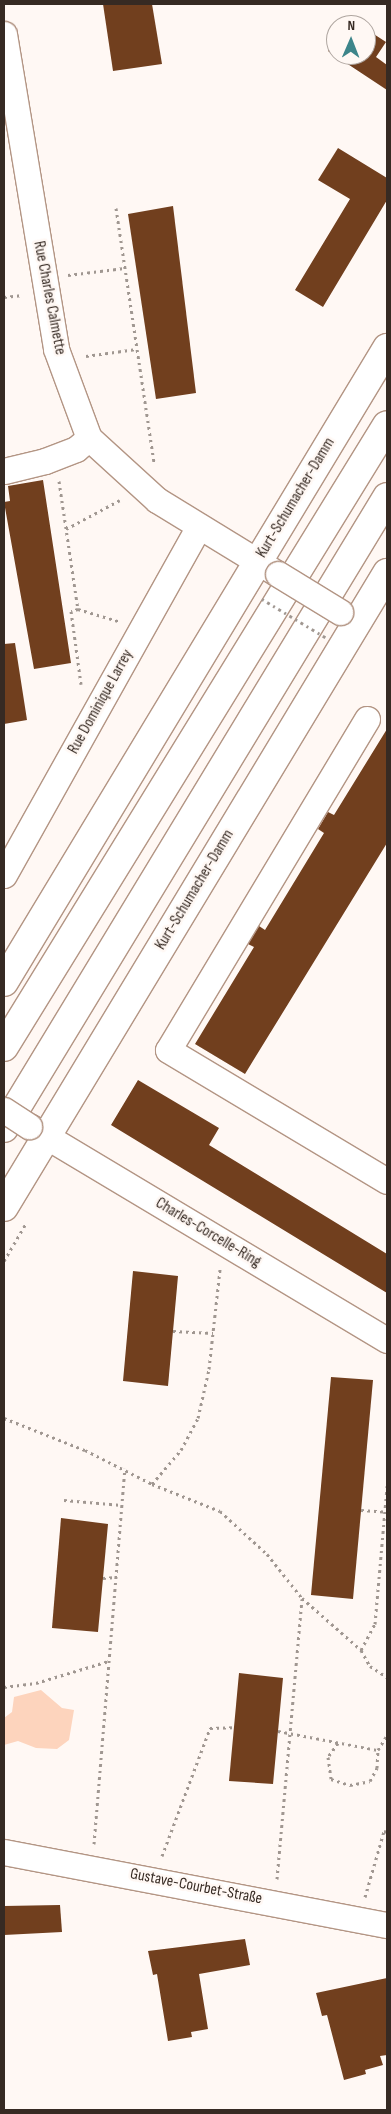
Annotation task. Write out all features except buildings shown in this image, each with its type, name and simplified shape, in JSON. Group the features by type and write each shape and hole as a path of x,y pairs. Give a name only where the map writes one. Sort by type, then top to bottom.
{"main road":[{"name":"Kurt-Schumacher-Damm","path":"4,982 268,568 387,348"},
{"path":"4,1047 387,425"},
{"path":"26,1130 387,497"},
{"name":"Kurt-Schumacher-Damm","path":"4,1207 26,1130 349,617 387,573"}],"street":[{"name":"Rue Charles Calmette","path":"4,39 56,348 89,438 157,500 198,528 349,617"},
{"path":"4,471 45,461 76,449 89,438"},
{"name":"Rue Dominique Larrey","path":"4,875 198,528"},
{"path":"367,719 168,1050 387,1182"},
{"name":"Charles-Corcelle-Ring","path":"4,1110 26,1130 224,1241 387,1340"},
{"name":"Gustave-Courbet-Straße","path":"4,1852 154,1878 387,1925"}],"path":[{"path":"116,208 155,468"},
{"path":"63,276 125,268"},
{"path":"4,297 26,295"},
{"path":"77,357 137,349"},
{"path":"58,473 78,609"},
{"path":"66,529 120,500"},
{"path":"262,599 325,637"},
{"path":"82,692 71,611 78,609 127,623"},
{"path":"152,1484 181,1450 198,1418 213,1333 224,1241"},
{"path":"173,1331 213,1333"},
{"path":"4,1418 125,1468 152,1484 220,1512 266,1554 302,1598 361,1650 370,1666 387,1676"},
{"path":"92,1867 125,1468"},
{"path":"361,1650 376,1624 387,1486"},
{"path":"64,1500 122,1505"},
{"path":"361,1510 386,1512"},
{"path":"103,1578 116,1577"},
{"path":"276,1902 302,1598"},
{"path":"4,1687 36,1683 109,1661"},
{"path":"154,1878 210,1728 234,1727"},
{"path":"278,1731 290,1732 320,1741 378,1750"},
{"path":"339,1743 328,1757 332,1779 350,1785 370,1781 377,1768 378,1750 387,1735"},
{"path":"358,1919 384,1831 387,1832"}],"shaded area":[{"path":"41,1690 62,1708 74,1710 69,1740 57,1749 36,1748 18,1741 4,1745 4,1718 12,1712 14,1697"}]}
